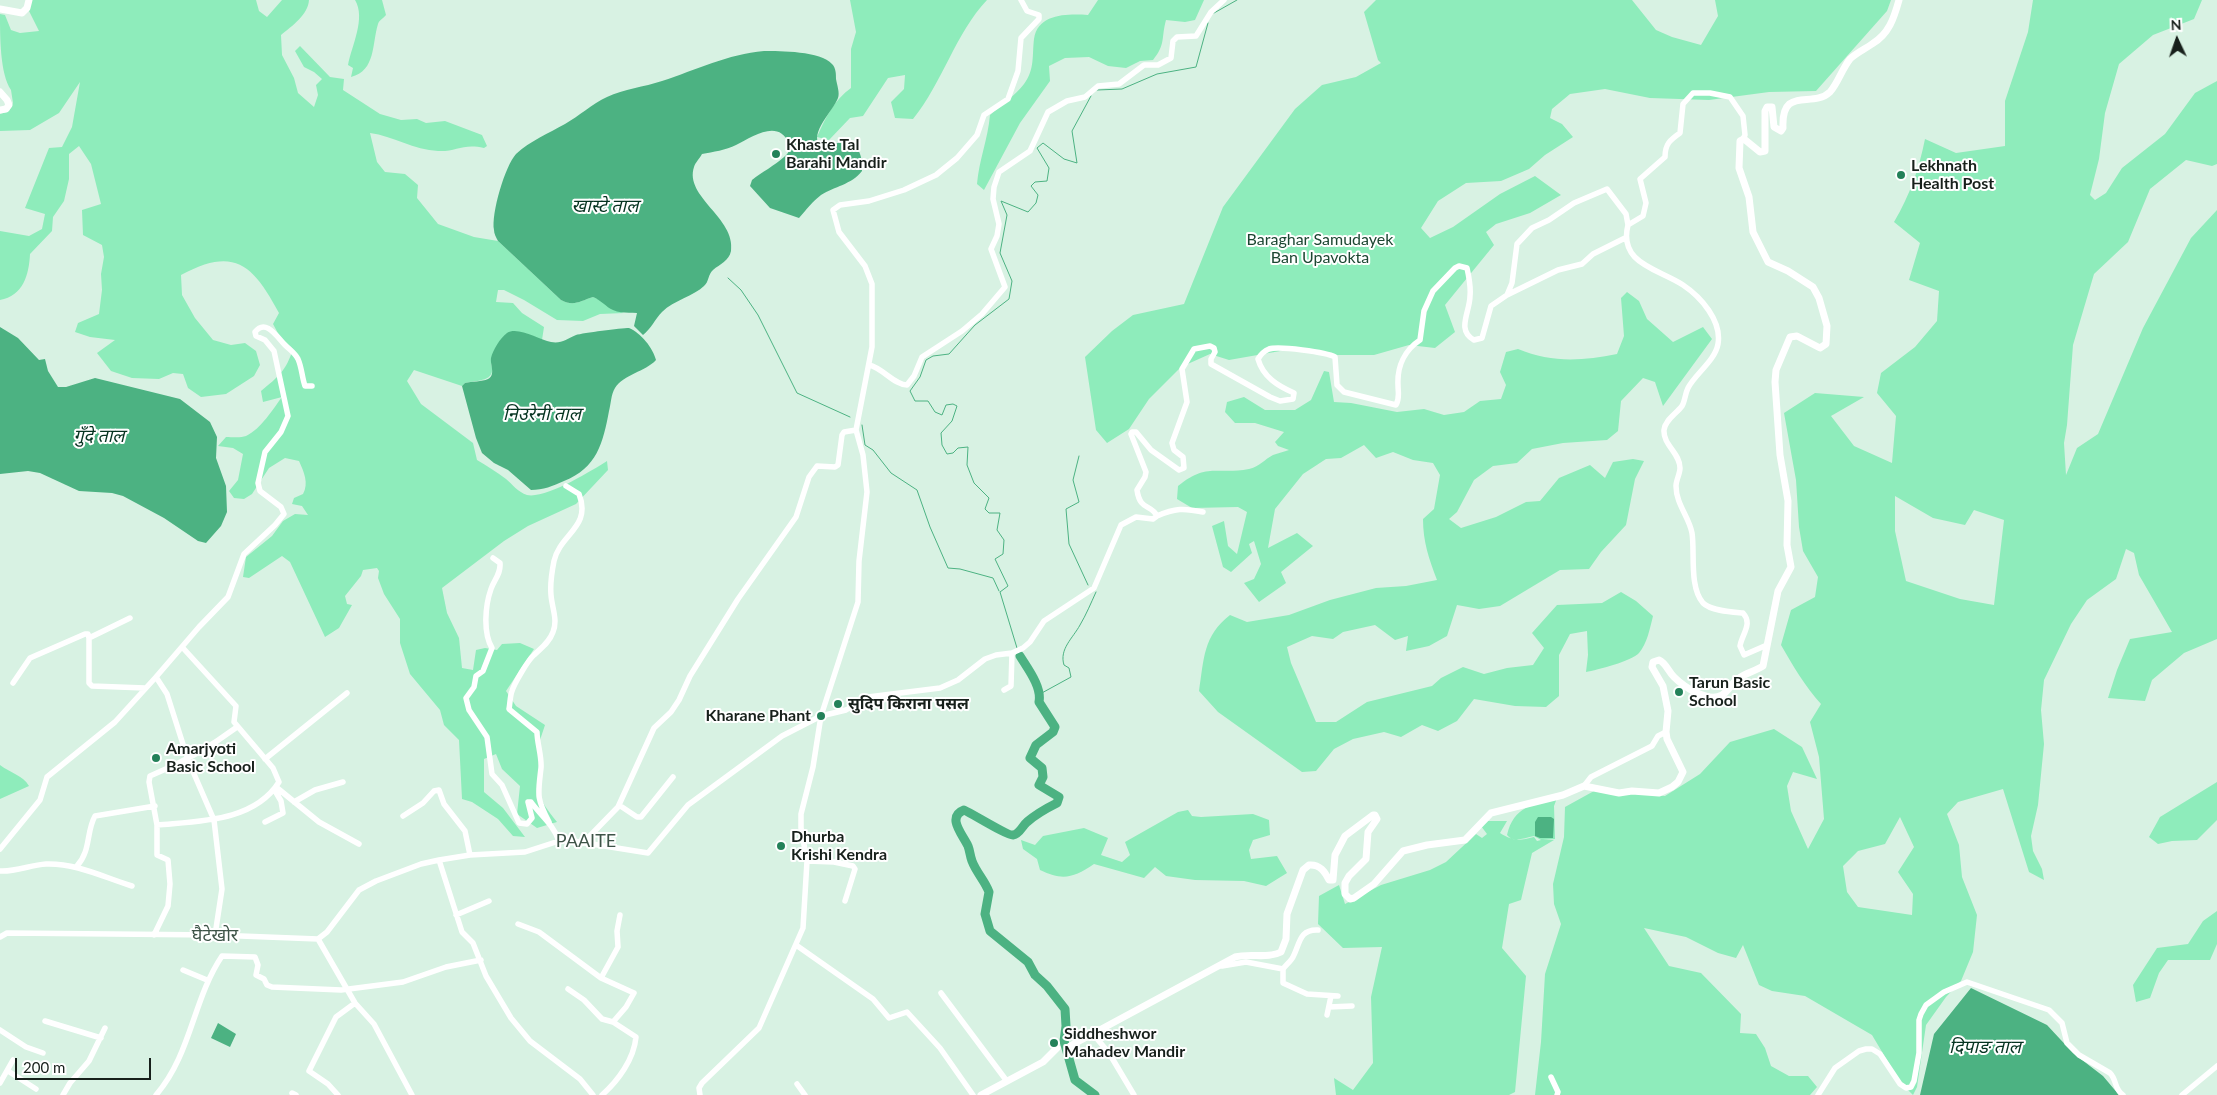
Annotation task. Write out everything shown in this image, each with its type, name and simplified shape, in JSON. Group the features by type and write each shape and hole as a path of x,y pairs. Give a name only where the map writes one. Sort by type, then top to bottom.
{"main road":[{"path":"0,9 22,13 27,8 29,0"},
{"path":"1070,1046 1218,966 1246,954 1276,955 1281,952 1286,939 1287,914 1303,870 1309,865 1318,866 1326,873 1329,880 1333,880 1335,855 1345,836 1373,815 1376,815 1377,819 1368,832 1366,859 1345,883 1345,894 1350,899 1374,884 1403,851 1427,845 1465,840 1491,813 1563,795 1584,786 1619,793 1632,791 1654,794 1672,787 1678,782 1683,772 1666,732 1668,711 1663,686 1652,667 1653,662 1662,661 1674,677 1699,694 1717,696 1722,695 1737,679 1763,666 1778,591 1791,567 1787,544 1788,501 1780,455 1775,391 1776,370 1790,337 1797,336 1820,348 1826,344 1827,326 1819,298 1813,288 1788,271 1772,265 1763,257 1753,232 1749,197 1739,168 1740,141 1743,139 1760,152 1765,151 1766,107 1772,107 1774,127 1781,131 1783,128 1783,117 1788,106 1797,100 1821,96 1830,91 1851,58 1881,38 1887,31 1899,0"},
{"path":"0,92 7,100 8,105 6,109 0,110"},
{"path":"981,1095 1043,1062 1058,1048"}],"street":[{"path":"700,1095 699,1088 702,1083 758,1028 796,945 804,921 807,861 801,820 813,767 821,716 858,602 859,561 867,492 863,455 856,430 872,347 870,278 858,257 839,232 833,210 840,204 869,201 914,186 946,168 967,148 980,132 984,115 1008,99 1018,70 1021,38 1039,19 1039,14 1027,11 1021,0"},
{"path":"869,366 880,369 902,384 907,385 914,376 922,357 962,331 982,314 1005,287 991,249 997,236 999,224 993,199 994,186 999,172 1030,151 1048,112 1068,101 1086,97 1098,86 1119,84 1144,65 1158,65 1172,58 1173,41 1177,37 1196,36 1211,12 1224,0"},
{"path":"1628,225 1643,216 1645,210 1646,203 1640,179 1665,157 1665,147 1671,139 1680,133 1684,104 1693,93 1710,93 1730,97 1742,116 1745,135 1743,139"},
{"path":"1507,294 1513,277 1517,244 1532,228 1549,220 1574,203 1607,189 1626,214 1628,225 1625,238 1633,255 1649,268 1684,286 1712,316 1718,331 1718,346 1688,388 1683,405 1667,422 1664,431 1666,439 1677,456 1680,468 1676,487 1681,510 1691,530 1693,540 1692,559 1699,595 1706,605 1714,609 1743,612 1747,617 1748,623 1740,646 1744,655 1767,645"},
{"path":"1157,516 1155,512 1142,505 1138,498 1137,490 1146,472 1131,433 1136,432 1156,455 1179,470 1184,468 1183,456 1174,450 1172,443 1187,402 1182,369 1194,349 1210,346 1214,348 1215,352 1211,359 1211,364 1270,397 1286,401 1292,399 1294,393 1280,387 1266,376 1260,368 1258,359 1262,353 1270,349 1283,347 1298,351 1329,354 1335,357 1337,385 1344,392 1396,405 1399,399 1398,383 1405,353 1409,347 1420,340 1424,311 1433,291 1455,268 1459,266 1467,268 1470,295 1464,328 1469,337 1474,340 1482,338 1491,306 1507,294 1558,270 1582,264 1593,254 1625,238"},
{"path":"0,849 40,800 47,778 115,722 183,648 198,627 228,597 244,554 284,514 281,507 260,491 258,483 265,452 281,432 288,416 274,350 265,340 256,336 255,332 258,328 263,326 271,328 294,353 299,362 305,386 312,386"},
{"path":"583,843 620,804 654,728 671,712 690,676 738,599 796,516 809,477 816,466 835,466 838,464 842,435 844,432 856,430"},
{"path":"549,822 538,798 538,777 541,767 537,732 509,709 512,690 521,672 532,656 543,648 554,629 555,616 551,594 554,558 562,544 576,530 582,509 582,503 578,494 566,486"},
{"path":"0,937 8,933 215,935 318,939 327,932 359,890 376,881 421,864 470,856 525,852 559,840 648,852 688,805 775,741 821,716 846,710 874,696 940,688 958,680 985,659 996,655 1012,653 1030,642 1046,619 1094,588 1121,525 1136,517 1153,519 1157,516 1186,508 1203,512"},
{"path":"493,558 500,563 500,570 488,599 486,631 487,639 492,648 483,671 476,676 474,688 466,698 468,710 487,738 492,774 502,785 519,822 527,824 532,818 528,802 531,802 542,817 554,827 559,840"},
{"path":"89,638 130,618"},
{"path":"13,683 30,658 88,634 89,683 92,686 145,688"},
{"path":"157,825 214,820 236,814 264,799 275,788 279,779 234,722 236,706 183,648"},
{"path":"1004,690 1011,686 1012,653"},
{"path":"156,676 167,694 188,760 214,820 222,889 215,935"},
{"path":"265,759 347,693"},
{"path":"154,935 168,906 170,884 168,860 157,855 157,825 155,806 149,782 150,776 188,760 216,743 237,727"},
{"path":"1584,786 1591,777 1652,746 1658,736 1666,732"},
{"path":"620,804 637,817 641,817 674,778"},
{"path":"294,802 315,790 343,782"},
{"path":"275,788 319,822 360,844"},
{"path":"265,822 283,813 282,802 275,788"},
{"path":"404,816 423,803 434,791 439,790 444,804 465,831 470,856"},
{"path":"77,866 82,861 89,844 94,816 155,806"},
{"path":"439,860 462,932 473,943 496,994 511,1018 530,1041 580,1078 593,1095"},
{"path":"807,861 834,862 853,866 855,869 845,901"},
{"path":"0,871 24,870 47,864 77,866 132,886"},
{"path":"456,915 489,901"},
{"path":"602,978 618,946 617,931 620,915"},
{"path":"518,924 539,932 602,978 634,993 613,1022"},
{"path":"1318,930 1311,930 1301,936 1293,958 1283,969 1283,983 1308,994 1338,996"},
{"path":"318,939 355,1003 374,1024 412,1095"},
{"path":"796,945 873,999 889,1018 907,1012 940,1048 973,1095"},
{"path":"156,1095 172,1074 193,1024 207,980 222,956 240,955 255,957 258,965 256,975 264,979 267,985 272,987 346,988 403,982 446,967 480,960"},
{"path":"1218,966 1246,962 1283,969"},
{"path":"183,970 207,980"},
{"path":"1818,1095 1834,1068 1859,1051 1866,1049 1872,1049 1880,1054 1900,1084 1906,1088 1911,1087 1914,1081 1919,1053 1919,1020 1921,1014 1926,1005 1944,992 1967,982 2049,1010 2062,1023 2067,1043 2079,1055 2110,1073 2118,1092 2123,1095"},
{"path":"568,989 584,1000 602,1019 613,1022 636,1038 635,1047 616,1080 602,1095"},
{"path":"941,993 1006,1080"},
{"path":"1327,1015 1331,996"},
{"path":"338,1095 328,1084 309,1071 336,1016 355,1003"},
{"path":"1329,1007 1352,1006"},
{"path":"45,1021 101,1038"},
{"path":"63,1095 70,1083 89,1061 105,1028"},
{"path":"0,1030 26,1047 43,1053"},
{"path":"1092,1034 1109,1053 1134,1095"},
{"path":"1058,1048 1070,1046"},
{"path":"0,1082 13,1060"},
{"path":"2182,1095 2217,1066"},
{"path":"8,1071 36,1089"},
{"path":"1551,1077 1558,1092 1557,1095"},
{"path":"797,1084 805,1095"}],"green space":[{"path":"31,0 256,0 259,11 267,17 282,0 309,0 303,15 281,35 282,55 294,78 298,93 314,107 318,95 316,85 322,79 304,67 295,51 300,46 330,77 344,79 343,90 380,114 401,120 417,119 426,123 445,121 482,135 487,146 484,148 470,146 438,151 420,148 370,133 377,162 385,172 405,174 418,185 417,198 438,224 474,237 498,241 561,300 573,303 593,297 624,313 600,314 583,321 557,320 524,300 504,290 498,290 496,302 513,303 522,313 544,327 542,340 520,333 513,332 508,334 503,337 496,352 491,364 492,370 489,377 465,383 462,386 414,370 407,381 421,404 473,443 477,460 506,479 524,494 535,495 556,489 607,461 608,470 576,504 528,526 504,541 442,588 447,613 459,638 462,668 473,670 476,650 485,648 497,650 502,644 520,643 534,649 506,691 516,706 545,725 537,749 543,761 539,788 545,806 557,822 537,828 517,814 520,786 502,769 496,754 484,759 484,792 503,808 525,837 513,836 498,819 472,802 462,799 459,740 444,725 440,710 410,674 400,643 400,619 384,594 378,578 379,571 377,568 363,570 361,576 345,596 347,604 352,605 339,628 325,637 290,562 282,556 249,578 243,577 246,557 272,536 283,521 295,514 308,515 302,506 292,504 294,498 303,494 306,486 304,473 299,461 285,458 269,468 252,494 244,499 234,498 229,491 238,480 243,454 233,448 218,446 226,437 244,437 251,433 271,413 282,397 263,402 261,391 281,373 293,349 280,337 273,324 279,313 270,296 251,272 240,265 229,262 215,262 200,266 181,275 182,295 195,318 213,340 231,345 245,343 256,351 260,365 254,376 226,394 201,397 188,388 183,374 173,373 159,379 132,378 111,371 97,353 115,340 90,337 75,332 78,323 99,314 102,290 101,274 104,257 102,245 83,235 82,210 101,204 91,164 79,146 69,154 69,179 64,201 53,217 52,231 30,254 26,277 19,289 8,298 0,300 0,231 29,236 42,229 45,214 25,208 49,148 62,147 72,127 80,82 59,113 30,130 0,131 0,114 9,111 13,103 3,65 0,14 5,15 11,30 20,33 39,31 29,11"},
{"path":"355,0 382,0 386,15 379,21 369,63 359,74 351,77 353,68 348,65 359,23 358,7"},
{"path":"850,0 987,0 966,28 933,90 913,119 895,118 891,102 904,89 905,75 888,78 863,116 850,118 829,140 817,137 831,110 845,92 851,88 851,49 856,32"},
{"path":"1098,0 1204,0 1195,20 1185,22 1166,20 1162,45 1153,60 1140,61 1126,68 1108,66 1089,57 1065,58 1049,66 1050,81 1020,123 984,190 977,184 990,115 1017,92 1028,78 1037,30 1041,24 1055,17 1063,15 1088,15"},
{"name":"Baraghar Samudayek Ban Upavokta","path":"1376,0 1632,0 1656,30 1672,37 1701,45 1718,16 1715,0 1891,0 1887,11 1816,91 1769,92 1709,100 1650,98 1605,89 1570,94 1552,109 1550,118 1562,124 1573,137 1545,155 1529,169 1501,181 1466,183 1438,201 1421,228 1430,238 1453,227 1500,194 1535,176 1561,195 1530,213 1496,224 1486,232 1494,245 1445,305 1455,332 1435,348 1409,345 1374,355 1333,355 1286,350 1229,360 1210,354 1181,367 1149,399 1129,429 1107,443 1096,430 1085,357 1112,331 1133,315 1184,304 1223,207 1295,109 1322,85 1356,77 1381,63 1378,60 1364,12"},
{"path":"2033,0 2202,0 2194,19 2153,35 2119,64 2105,113 2099,159 2090,195 2095,200 2106,193 2122,168 2165,134 2195,93 2217,81 2217,164 2212,166 2186,160 2150,189 2128,242 2094,274 2073,345 2064,443 2066,475 2077,448 2098,434 2143,328 2191,238 2217,210 2217,639 2184,653 2152,680 2145,701 2108,698 2130,639 2172,632 2139,575 2134,553 2126,549 2116,579 2087,600 2071,624 2044,680 2041,710 2044,744 2038,805 2031,836 2033,851 2042,869 2044,880 2029,872 2003,789 1958,802 1947,814 1959,845 1962,877 1977,915 1973,952 1961,981 1946,997 1926,1025 1917,1087 1913,1095 1900,1082 1872,1035 1805,996 1772,991 1759,985 1743,945 1736,958 1718,953 1686,937 1644,928 1669,966 1701,973 1741,1014 1740,1033 1756,1034 1765,1048 1771,1066 1789,1076 1808,1076 1817,1087 1810,1095 1535,1095 1541,1042 1545,974 1561,924 1554,904 1553,884 1564,837 1565,807 1594,791 1665,796 1700,774 1730,742 1774,729 1802,747 1817,779 1793,772 1787,786 1791,811 1808,849 1824,819 1819,757 1810,722 1821,704 1800,676 1781,645 1791,610 1815,597 1818,577 1803,551 1799,527 1796,480 1784,413 1815,393 1864,397 1831,416 1854,446 1892,463 1896,416 1877,393 1881,373 1915,347 1937,321 1939,291 1909,280 1920,243 1894,222 1913,182 1925,139 1956,153 2005,146 2005,101 2028,32","holes":["1895,496 1933,518 1965,525 1974,510 2004,520 1994,605 1960,599 1906,581 1895,531","1900,817 1914,847 1898,872 1913,894 1912,915 1858,907 1847,892 1843,866 1858,851 1885,844"]},
{"path":"1627,292 1639,301 1647,319 1673,342 1703,327 1712,339 1663,406 1655,382 1643,378 1621,401 1618,431 1607,440 1563,443 1532,449 1517,463 1493,466 1474,480 1457,512 1449,519 1461,528 1496,517 1526,502 1540,501 1559,478 1590,465 1605,478 1613,462 1633,459 1644,461 1635,479 1626,525 1601,552 1589,569 1560,570 1500,606 1479,609 1457,605 1447,636 1429,646 1406,651 1408,636 1395,640 1375,625 1343,632 1333,639 1312,636 1287,647 1291,663 1316,722 1336,722 1367,702 1432,686 1441,678 1463,667 1484,674 1507,668 1533,665 1544,648 1532,633 1557,605 1602,603 1621,592 1636,601 1653,616 1646,641 1639,653 1622,662 1586,672 1588,655 1587,631 1570,634 1559,655 1559,696 1546,707 1515,706 1474,699 1457,721 1438,731 1422,725 1401,737 1384,732 1353,739 1334,749 1316,771 1302,772 1218,712 1199,691 1206,649 1214,631 1230,615 1247,622 1289,615 1330,600 1376,588 1406,586 1437,580 1427,550 1423,519 1434,509 1440,475 1433,463 1413,460 1393,452 1376,458 1364,445 1341,458 1326,459 1303,474 1275,509 1268,548 1297,533 1313,546 1281,572 1286,583 1259,602 1244,583 1254,579 1261,564 1254,541 1249,544 1252,553 1231,572 1223,567 1212,526 1224,521 1228,546 1237,554 1247,512 1238,507 1192,508 1177,499 1178,486 1197,474 1212,471 1249,469 1256,467 1273,455 1289,450 1278,446 1275,442 1284,432 1255,423 1235,423 1225,412 1227,402 1244,397 1265,410 1295,410 1311,400 1324,371 1329,372 1334,402 1351,403 1397,412 1424,409 1444,415 1464,412 1480,401 1501,399 1506,385 1500,372 1506,352 1518,349 1530,354 1555,359 1579,359 1617,354 1624,336 1621,298"},
{"path":"0,765 20,777 29,786 0,799"},
{"path":"2217,782 2217,820 2197,840 2172,841 2158,844 2149,837 2160,817"},
{"path":"1557,798 1554,806 1555,839 1543,840 1554,840 1532,853 1521,900 1509,904 1502,948 1526,976 1515,1092 1509,1095 1336,1095 1334,1078 1353,1090 1373,1063 1371,997 1382,947 1343,948 1318,924 1319,896 1339,885 1345,904 1381,885 1430,870 1446,862 1476,834 1482,838 1487,834 1481,826 1486,821 1507,821 1500,833 1512,839 1507,835 1510,825 1519,812 1532,805","holes":["1534,836 1541,840 1537,841 1534,837 1520,840 1513,839"]},
{"path":"1188,810 1192,816 1253,814 1269,820 1270,835 1253,840 1249,850 1251,859 1277,856 1287,873 1266,886 1244,881 1195,880 1166,876 1155,867 1144,878 1094,864 1074,875 1062,877 1040,870 1037,859 1023,849 1021,840 1035,845 1043,836 1084,828 1108,838 1101,855 1122,862 1130,855 1125,842 1178,812"},
{"path":"2217,911 2217,944 2210,960 2168,960 2159,973 2150,998 2136,1002 2133,985 2157,948 2188,944 2203,921"}],"water":[{"name":"खास्टे ताल","path":"764,51 810,54 827,60 833,66 836,71 839,96 823,122 817,135 817,141 820,146 845,142 854,145 860,152 862,171 848,182 821,195 799,218 770,208 750,186 752,180 780,160 789,151 789,144 785,136 779,132 772,131 757,134 728,148 702,154 695,165 693,178 696,188 726,228 730,239 731,251 726,260 711,272 704,286 667,308 643,335 634,326 637,313 610,309 593,297 573,303 561,300 498,241 494,233 494,223 500,190 512,160 527,145 614,94 662,81 738,55"},
{"name":"गुँदे ताल","path":"0,327 18,338 39,360 45,359 48,371 58,387 66,387 95,378 180,399 210,422 217,437 216,458 226,486 227,512 221,526 206,543 198,541 164,518 123,496 112,493 79,491 40,473 28,471 0,474"},
{"name":"निउरेनी ताल","path":"629,328 646,341 656,360 624,379 615,388 601,444 591,462 584,469 575,476 556,485 531,490 508,470 494,463 482,453 462,386 465,383 483,381 492,375 491,358 497,344 504,335 517,331 546,341 558,342 580,334"},
{"path":"1538,817 1551,817 1554,819 1553,838 1535,836 1535,822"},
{"name":"दिपाङ ताल","path":"1971,988 2047,1025 2073,1053 2103,1076 2119,1095 1920,1095 1934,1034"},
{"path":"218,1023 236,1034 230,1047 211,1038"}],"waterway":[{"path":"1214,13 1237,0"},
{"path":"1097,90 1122,89 1157,74 1196,67 1208,23"},
{"path":"1017,648 1000,592 1008,586 995,559 1003,554 1004,540 997,530 1000,513 989,513 985,509 989,498 974,483 967,465 968,447 958,448 953,453 947,454 942,445 941,433 952,421 957,406 953,404 946,405 942,415 935,412 928,401 915,401 910,391 920,377 926,360 933,356 949,354 975,325 1009,299 1012,281 1000,253 1007,215 1001,201 1028,212 1036,203 1038,195 1031,186 1035,182 1047,181 1049,168 1037,148 1043,143 1064,159 1077,163 1072,131 1091,96"},
{"path":"728,278 741,290 758,315 797,393 850,417"},
{"path":"862,425 865,445 873,450 891,473 917,490 930,527 948,568 960,569 993,578 999,591"},
{"path":"1079,456 1073,480 1079,502 1066,509 1069,544 1088,585"},
{"path":"1040,694 1071,677 1069,668 1064,665 1063,654 1096,592"},
{"path":"1020,656 1036,684 1039,702 1055,727 1053,732 1036,745 1030,758 1042,768 1043,777 1039,785 1059,797 1057,803 1045,809 1013,835 964,810 956,817 956,822 968,846 971,859 989,892 985,914 990,931 1028,962 1035,975 1047,986 1065,1009 1066,1026 1064,1041 1075,1080 1095,1095"}],"place":[{"name":"Khaste Tal Barahi Mandir","path":"776,154"},
{"name":"Lekhnath Health Post","path":"1901,175"},
{"name":"Tarun Basic School","path":"1679,692"},
{"name":"सुदिप किराना पसल","path":"838,704"},
{"name":"Kharane Phant","path":"821,716"},
{"name":"Amarjyoti Basic School","path":"156,758"},
{"name":"Dhurba Krishi Kendra","path":"781,846"},
{"name":"Siddheshwor Mahadev Mandir","path":"1054,1043"}],"district":[{"name":"PAAITE","path":"586,841"},
{"name":"घैटेखोर","path":"215,935"}]}
